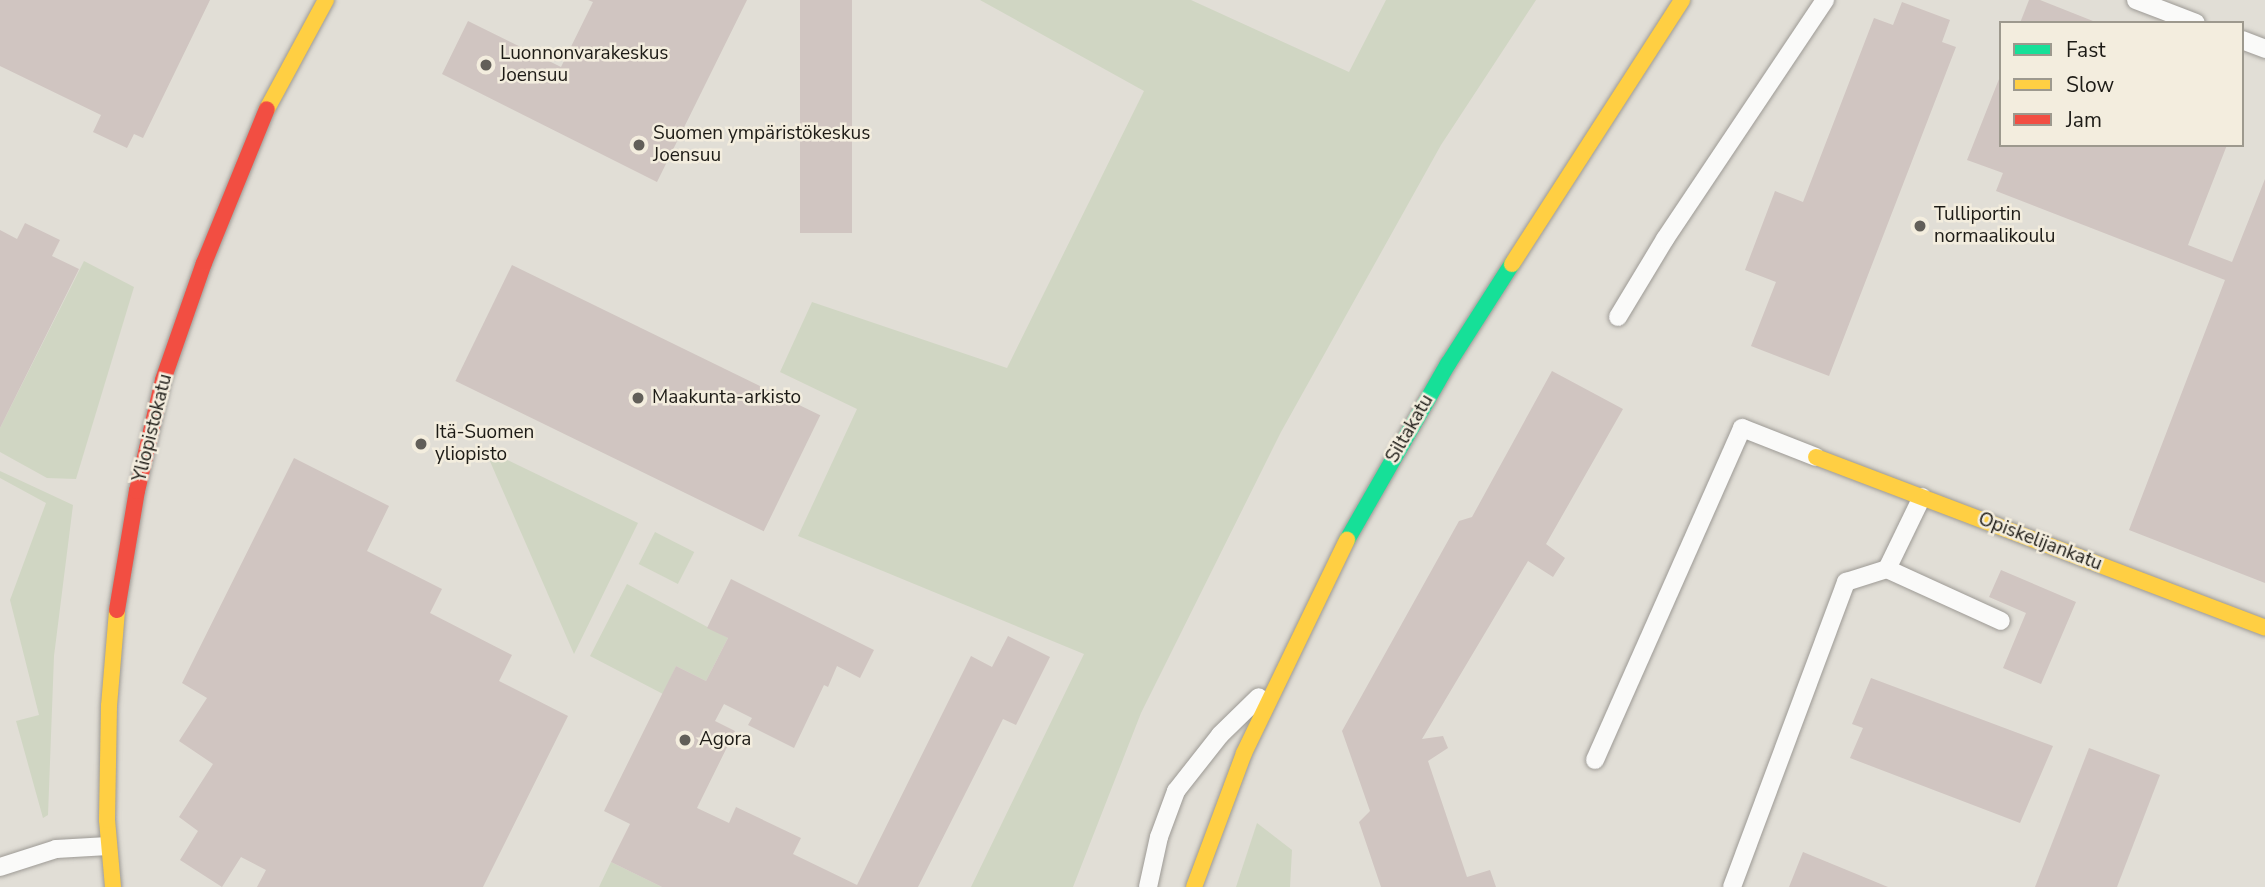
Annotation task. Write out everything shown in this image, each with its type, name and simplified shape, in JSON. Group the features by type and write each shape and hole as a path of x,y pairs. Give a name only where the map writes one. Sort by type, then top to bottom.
{"street":[{"name":"Yliopistokatu","path":"113,887 108,846 109,706 118,603 137,491 163,380 204,262 259,124 326,0"},
{"name":"Siltakatu","path":"1194,887 1244,753 1356,522 1448,364 1682,0"},
{"name":"Opiskelijankatu","path":"1816,457 2265,628"}],"lane":[{"path":"1618,317 1665,239 1825,0"},
{"path":"2136,0 2191,21"},
{"path":"2244,41 2265,49"},
{"path":"1595,760 1742,428 1816,457"},
{"path":"1887,569 1922,497"},
{"path":"1732,887 1846,582 1887,569 2001,621"},
{"path":"1148,887 1159,837 1176,791 1220,735 1286,671"},
{"path":"0,867 56,849 108,846"}],"green space":[{"path":"980,0 1191,0 1349,72 1386,0 1536,0 1441,145 1281,432 1141,713 1073,887 971,887 1084,654 798,536 857,409 780,372 812,302 1007,368 1144,91"},
{"path":"84,261 134,287 76,479 47,478 0,452 0,428"},
{"path":"499,456 638,523 574,654 489,459"},
{"path":"0,471 73,505 54,656 48,815 43,818 16,721 39,715 10,600 46,503 0,478"},
{"path":"655,532 694,552 678,584 639,564"},
{"path":"627,584 728,638 706,681 676,666 663,694 590,656"},
{"path":"1257,823 1292,850 1290,887 1236,887"},
{"path":"611,862 662,887 599,887"}],"building":[{"path":"0,0 210,0 143,138 134,134 127,148 93,132 101,115 0,66"},
{"path":"588,0 747,0 657,182 442,74 468,21 561,67 593,2"},
{"path":"800,0 852,0 852,233 800,233"},
{"path":"2029,0 2040,0 2093,21 2021,21"},
{"path":"1902,2 1950,20 1942,42 1956,47 1829,376 1751,346 1776,282 1745,270 1775,191 1803,202 1874,18 1893,25"},
{"path":"1999,79 1999,147 2226,147 2188,245 2232,262 2265,179 2265,583 2129,530 2225,280 1996,191 2003,173 1967,160"},
{"path":"25,223 60,240 52,256 79,269 0,428 0,230 17,239"},
{"name":"Maakunta-arkisto","path":"512,265 820,415 764,531 455,381"},
{"path":"1552,371 1623,409 1546,544 1565,558 1553,577 1528,561 1422,739 1443,736 1448,748 1428,761 1467,877 1490,870 1496,887 1381,887 1359,822 1370,811 1342,731 1459,521 1472,517"},
{"path":"294,458 389,506 367,551 442,589 430,613 512,655 499,681 568,716 483,887 257,887 266,870 241,857 222,887 180,860 198,831 179,817 213,764 179,741 207,698 182,683"},
{"path":"2001,570 2076,602 2041,684 2003,668 2026,613 1989,597"},
{"name":"Agora","path":"731,579 874,650 860,678 837,666 828,687 824,685 794,748 748,725 752,718 724,704 715,721 735,731 697,808 729,823 736,807 801,838 793,854 857,885 971,656 992,667 1008,636 1050,657 1016,725 1003,719 918,887 662,887 611,862 630,824 604,811 676,666 706,681 728,638 707,628"},
{"path":"1871,678 2053,746 2020,823 1850,758 1863,728 1852,724"},
{"path":"2089,748 2160,775 2117,887 2035,887"},
{"path":"1803,852 1888,887 1789,887"}],"traffic: fast":[{"path":"1347,540 1448,364 1512,264"}],"traffic: slow":[{"path":"267,109 326,0"},
{"path":"1512,264 1682,0"},
{"path":"1816,457 2265,628"},
{"path":"1194,887 1244,753 1347,540"},
{"path":"113,887 107,820 109,706 117,610"}],"traffic: jam":[{"path":"117,610 137,491 163,380 204,263 267,109"}],"place":[{"name":"Luonnonvarakeskus Joensuu","path":"486,65"},
{"name":"Suomen ympäristökeskus Joensuu","path":"639,145"},
{"name":"Tulliportin normaalikoulu","path":"1920,226"},
{"name":"Maakunta-arkisto","path":"638,398"},
{"name":"Itä-Suomen yliopisto","path":"421,444"},
{"name":"Agora","path":"685,740"}]}
